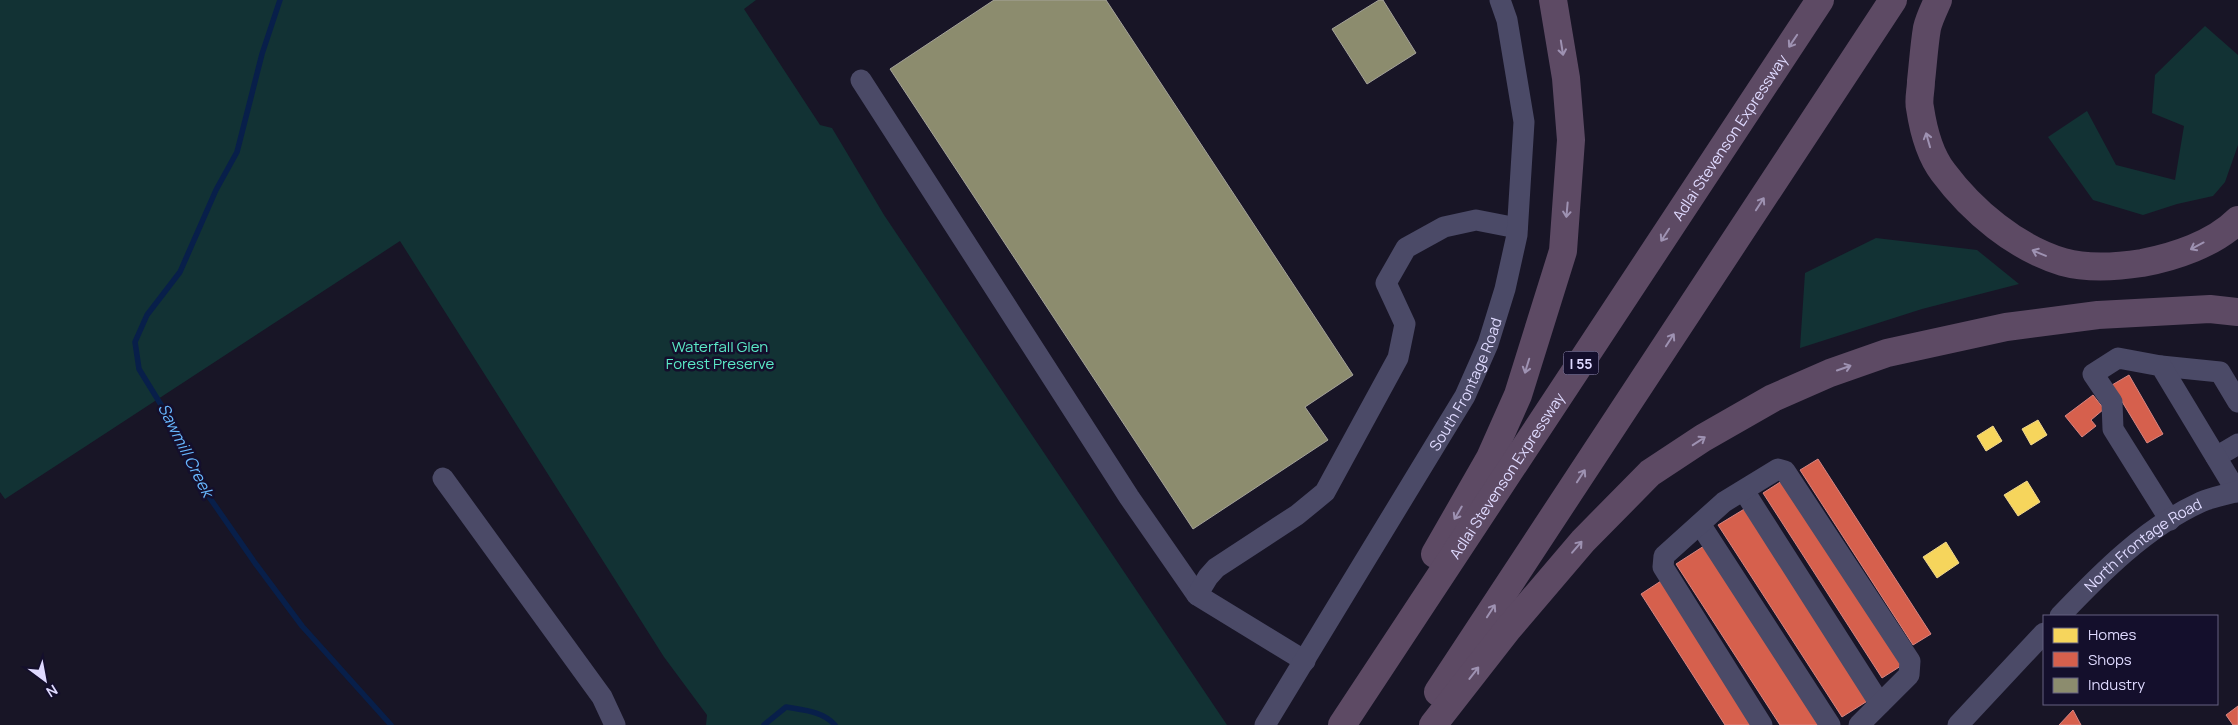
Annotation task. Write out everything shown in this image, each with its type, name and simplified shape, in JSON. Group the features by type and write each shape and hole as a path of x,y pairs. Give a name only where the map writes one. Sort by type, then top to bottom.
{"highway":[{"path":"1338,725 1490,458 1518,395 1563,251 1571,140 1566,78 1553,0"},
{"name":"Adlai Stevenson Expressway","path":"1342,725 1820,0"},
{"path":"1416,725 1893,0"},
{"path":"1938,0 1927,27 1919,106 1930,146 1942,171 1992,222 2014,239 2037,253 2064,262 2087,266 2118,266 2154,261 2187,251 2214,237 2238,220"},
{"path":"1434,725 1520,614 1583,541 1650,473 1703,438 1773,398 1830,373 1887,353 2006,328 2098,315 2210,309 2238,312"}],"street":[{"name":"South Frontage Road","path":"1265,725 1464,396 1488,344 1504,288 1517,228 1524,122 1506,20 1500,0"},
{"path":"860,80 1129,497 1197,595 1305,661"},
{"path":"1197,595 1208,576 1216,568 1297,515 1325,492 1398,358 1405,324 1386,283 1406,248 1444,227 1476,220 1517,228"},
{"path":"2170,520 2113,430 2112,402 2094,374 2118,358 2161,366 2220,372 2238,402"},
{"path":"2161,366 2238,491"},
{"path":"2216,457 2238,444"},
{"path":"1762,725 1663,567 1664,556 1724,502 1778,469 1785,471 1910,661 1908,675 1859,725"},
{"path":"443,478 492,549 602,697 615,725"},
{"path":"1744,491 1880,704"},
{"name":"North Frontage Road","path":"2061,615 2098,576 2128,550 2170,520 2201,502 2238,491"},
{"path":"1700,524 1830,725"},
{"path":"1958,725 2043,634"}],"green space":[{"name":"Waterfall Glen Forest Preserve","path":"0,0 756,0 744,9 820,125 832,128 884,215 1227,725 706,725 707,715 664,657 400,241 5,499 0,492"},
{"path":"2205,26 2238,55 2238,145 2225,182 2213,196 2177,204 2143,215 2093,200 2048,137 2087,111 2116,165 2175,180 2184,126 2152,113 2155,75"},
{"path":"1876,238 1977,250 2019,284 1922,309 1800,348 1805,273"}],"building: Homes":[{"path":"2038,420 2047,435 2031,445 2022,429"},
{"path":"1993,426 2002,441 1986,451 1977,436"},
{"path":"2027,481 2040,502 2018,516 2004,495"},
{"path":"1946,542 1959,563 1937,578 1923,557"}],"building: Shops":[{"path":"2129,375 2163,434 2147,443 2112,385"},
{"path":"2093,395 2104,409 2091,420 2096,426 2082,437 2065,416"},
{"path":"1818,459 1931,634 1913,645 1800,470"},
{"path":"1785,479 1904,664 1882,678 1763,493"},
{"path":"1746,508 1869,700 1842,717 1718,525"},
{"path":"1704,546 1819,725 1780,725 1676,564"},
{"path":"1661,581 1753,725 1725,725 1641,594"},
{"path":"2238,706 2238,725 2233,725 2226,715"},
{"path":"2073,710 2081,725 2059,725"}],"building: Industry":[{"path":"994,0 1106,0 1353,375 1305,407 1328,440 1193,529 890,69"},
{"path":"1379,0 1383,0 1416,53 1367,84 1332,29"}],"waterway":[{"name":"Sawmill Creek","path":"280,0 262,54 237,152 216,190 180,272 147,315 135,342 139,369 163,408 171,416 198,481 255,563 302,626 391,725"},
{"path":"764,725 786,707 819,714 835,725"}]}
